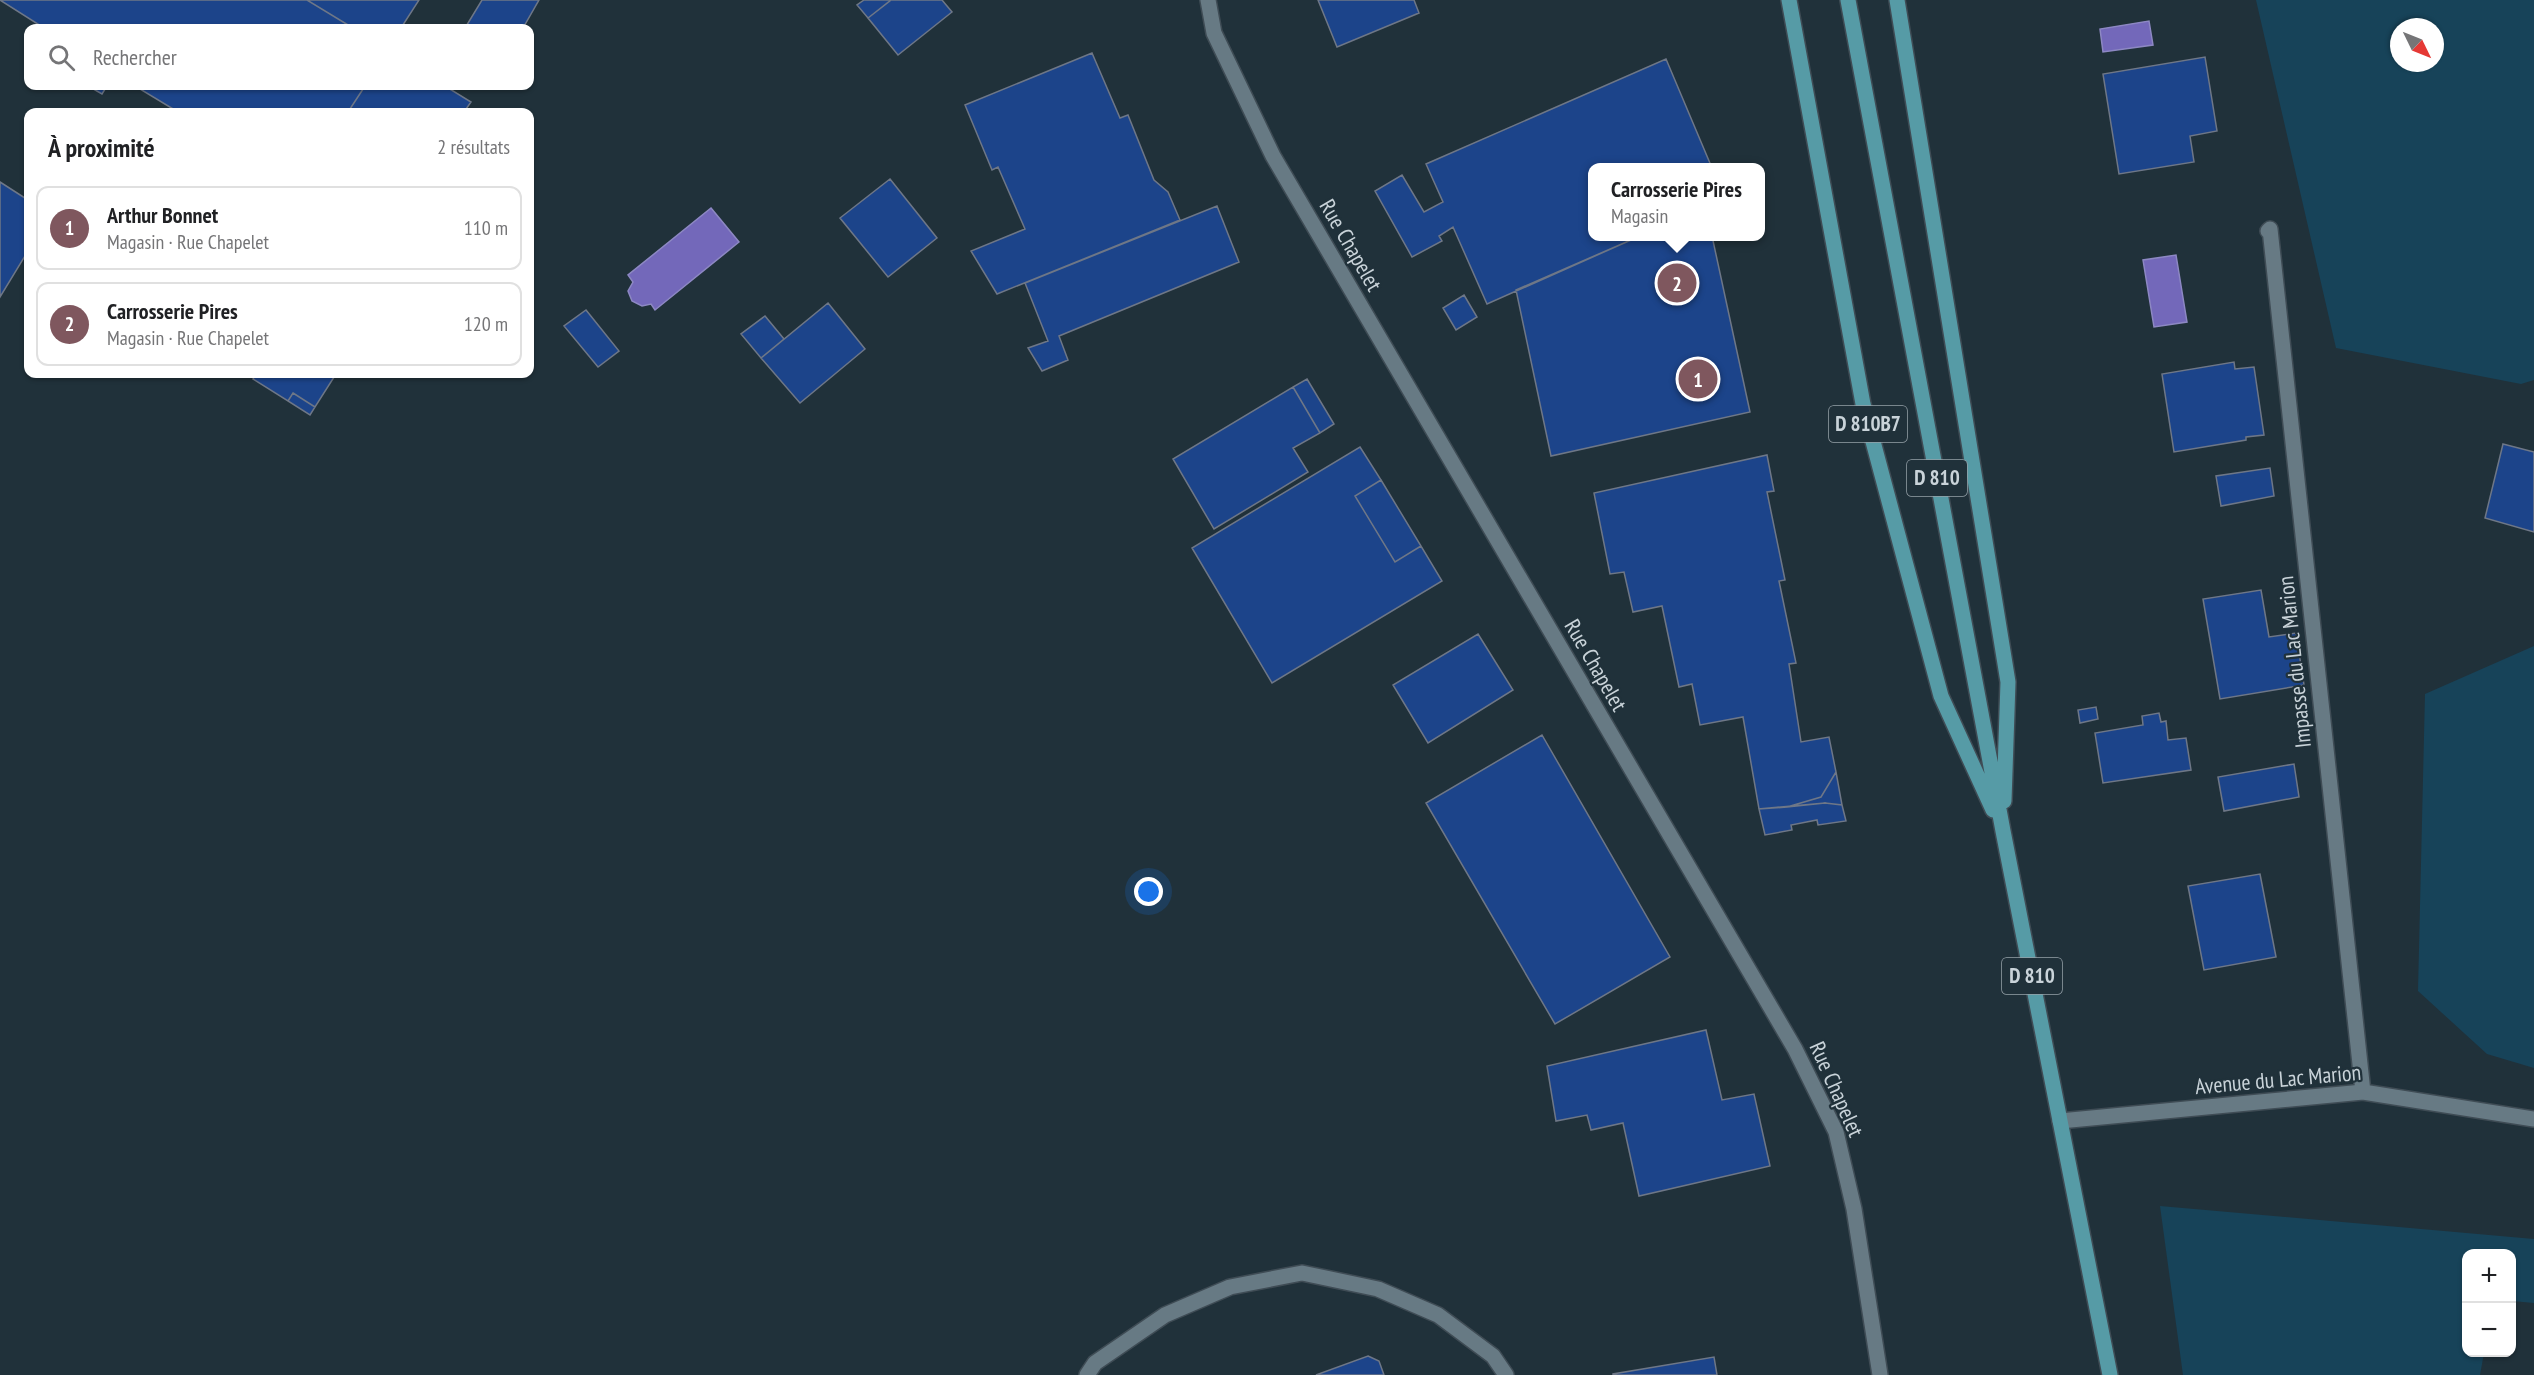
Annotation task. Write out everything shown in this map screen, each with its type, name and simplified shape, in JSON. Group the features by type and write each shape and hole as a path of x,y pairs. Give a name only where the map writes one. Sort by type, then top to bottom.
{"main road":[{"name":"D 810B7","path":"1789,0 1863,404 1941,696 2004,831"},
{"name":"D 810","path":"1848,0 2004,831 2110,1375"},
{"path":"1897,0 2008,682 2004,831"}],"street":[{"name":"Rue Chapelet","path":"1208,0 1214,33 1273,156 1795,1049 1836,1132 1854,1209 1880,1375"},
{"path":"1902,0 1902,28"},
{"name":"Impasse du Lac Marion","path":"2268,231 2270,229 2363,1092"},
{"name":"Avenue du Lac Marion","path":"2060,1122 2363,1092 2534,1119"},
{"path":"1087,1375 1095,1363 1165,1315 1230,1287 1302,1273 1378,1289 1438,1315 1492,1356 1506,1375"}],"shaded area":[{"path":"2256,0 2534,0 2534,380 2521,384 2336,348"},
{"path":"2149,21 2153,45 2103,52 2100,29"},
{"path":"711,208 739,242 655,310 651,304 642,306 632,301 628,291 633,282 628,275"},
{"path":"2176,255 2187,322 2154,327 2143,260"},
{"path":"2534,646 2534,1068 2487,1054 2418,991 2425,694"},
{"path":"2160,1206 2534,1239 2534,1303 2516,1301 2516,1249 2462,1249 2462,1357 2483,1357 2480,1375 2183,1375"}],"building":[{"path":"0,0 307,0 346,24 38,24"},
{"path":"307,0 419,0 404,24 346,24"},
{"path":"482,0 539,0 525,24 467,24"},
{"path":"864,0 890,1 868,18 857,5"},
{"path":"891,0 942,0 952,12 898,55 868,18"},
{"path":"1318,0 1414,0 1419,13 1337,47"},
{"path":"1092,53 1120,118 1128,115 1154,180 1168,192 1180,220 997,294 971,251 1025,229 998,167 992,170 965,105"},
{"path":"2205,57 2217,131 2190,136 2194,162 2119,174 2103,74"},
{"path":"1666,59 1710,163 1588,163 1588,241 1629,241 1487,304 1453,227 1439,236 1442,241 1412,257 1375,191 1402,175 1424,212 1443,202 1426,164"},
{"path":"142,90 362,90 351,108 171,108"},
{"path":"362,90 452,90 471,102 467,108 351,108"},
{"path":"890,179 937,238 888,277 840,218"},
{"path":"0,182 24,197 24,258 0,297"},
{"path":"1217,206 1239,262 1059,336 1068,360 1042,371 1028,348 1048,341 1025,283"},
{"path":"1629,241 1713,241 1750,412 1551,456 1516,290"},
{"path":"1464,295 1477,317 1456,330 1443,308"},
{"path":"828,303 865,349 800,403 761,358"},
{"path":"586,310 619,351 598,367 564,326"},
{"path":"765,316 784,339 761,358 741,334"},
{"path":"2234,362 2235,369 2254,367 2264,435 2174,452 2162,374"},
{"path":"333,378 315,407 293,393 288,401 253,379"},
{"path":"1307,379 1334,424 1320,433 1293,387"},
{"path":"1293,387 1320,433 1293,448 1308,472 1214,529 1173,459"},
{"path":"293,393 315,407 310,415 288,401"},
{"path":"2503,444 2534,452 2534,532 2485,518"},
{"path":"1360,447 1381,480 1355,496 1395,562 1421,546 1442,581 1272,683 1192,548"},
{"path":"1767,455 1774,491 1767,492 1785,580 1779,581 1796,663 1789,664 1801,742 1829,737 1836,772 1821,797 1787,807 1759,809 1743,717 1700,725 1692,684 1679,687 1662,606 1633,612 1624,572 1610,574 1594,493"},
{"path":"2270,468 2274,496 2221,506 2216,476"},
{"path":"1381,480 1421,546 1395,562 1355,496"},
{"path":"2261,590 2269,637 2296,633 2304,685 2220,699 2203,599"},
{"path":"1478,634 1513,690 1428,743 1393,685"},
{"path":"2096,707 2098,719 2080,723 2078,710"},
{"path":"2159,713 2161,722 2166,721 2168,740 2186,738 2191,770 2103,783 2095,733 2143,725 2142,716"},
{"path":"1542,735 1670,957 1555,1024 1426,803"},
{"path":"2294,764 2299,797 2224,811 2218,777"},
{"path":"1836,772 1842,805 1825,803 1787,807 1821,797"},
{"path":"1825,803 1842,805 1846,821 1818,825 1817,820 1791,825 1792,830 1765,835 1759,809"},
{"path":"2260,874 2276,957 2204,970 2188,886"},
{"path":"1706,1030 1722,1100 1754,1094 1770,1166 1639,1196 1623,1123 1591,1130 1587,1115 1556,1121 1547,1066"},
{"path":"1368,1356 1379,1361 1384,1375 1316,1375"},
{"path":"1714,1357 1717,1375 1613,1375 1613,1374"}],"place":[{"name":"Carrosserie Pires","path":"1677,283"},
{"name":"Arthur Bonnet","path":"1698,379"}]}
